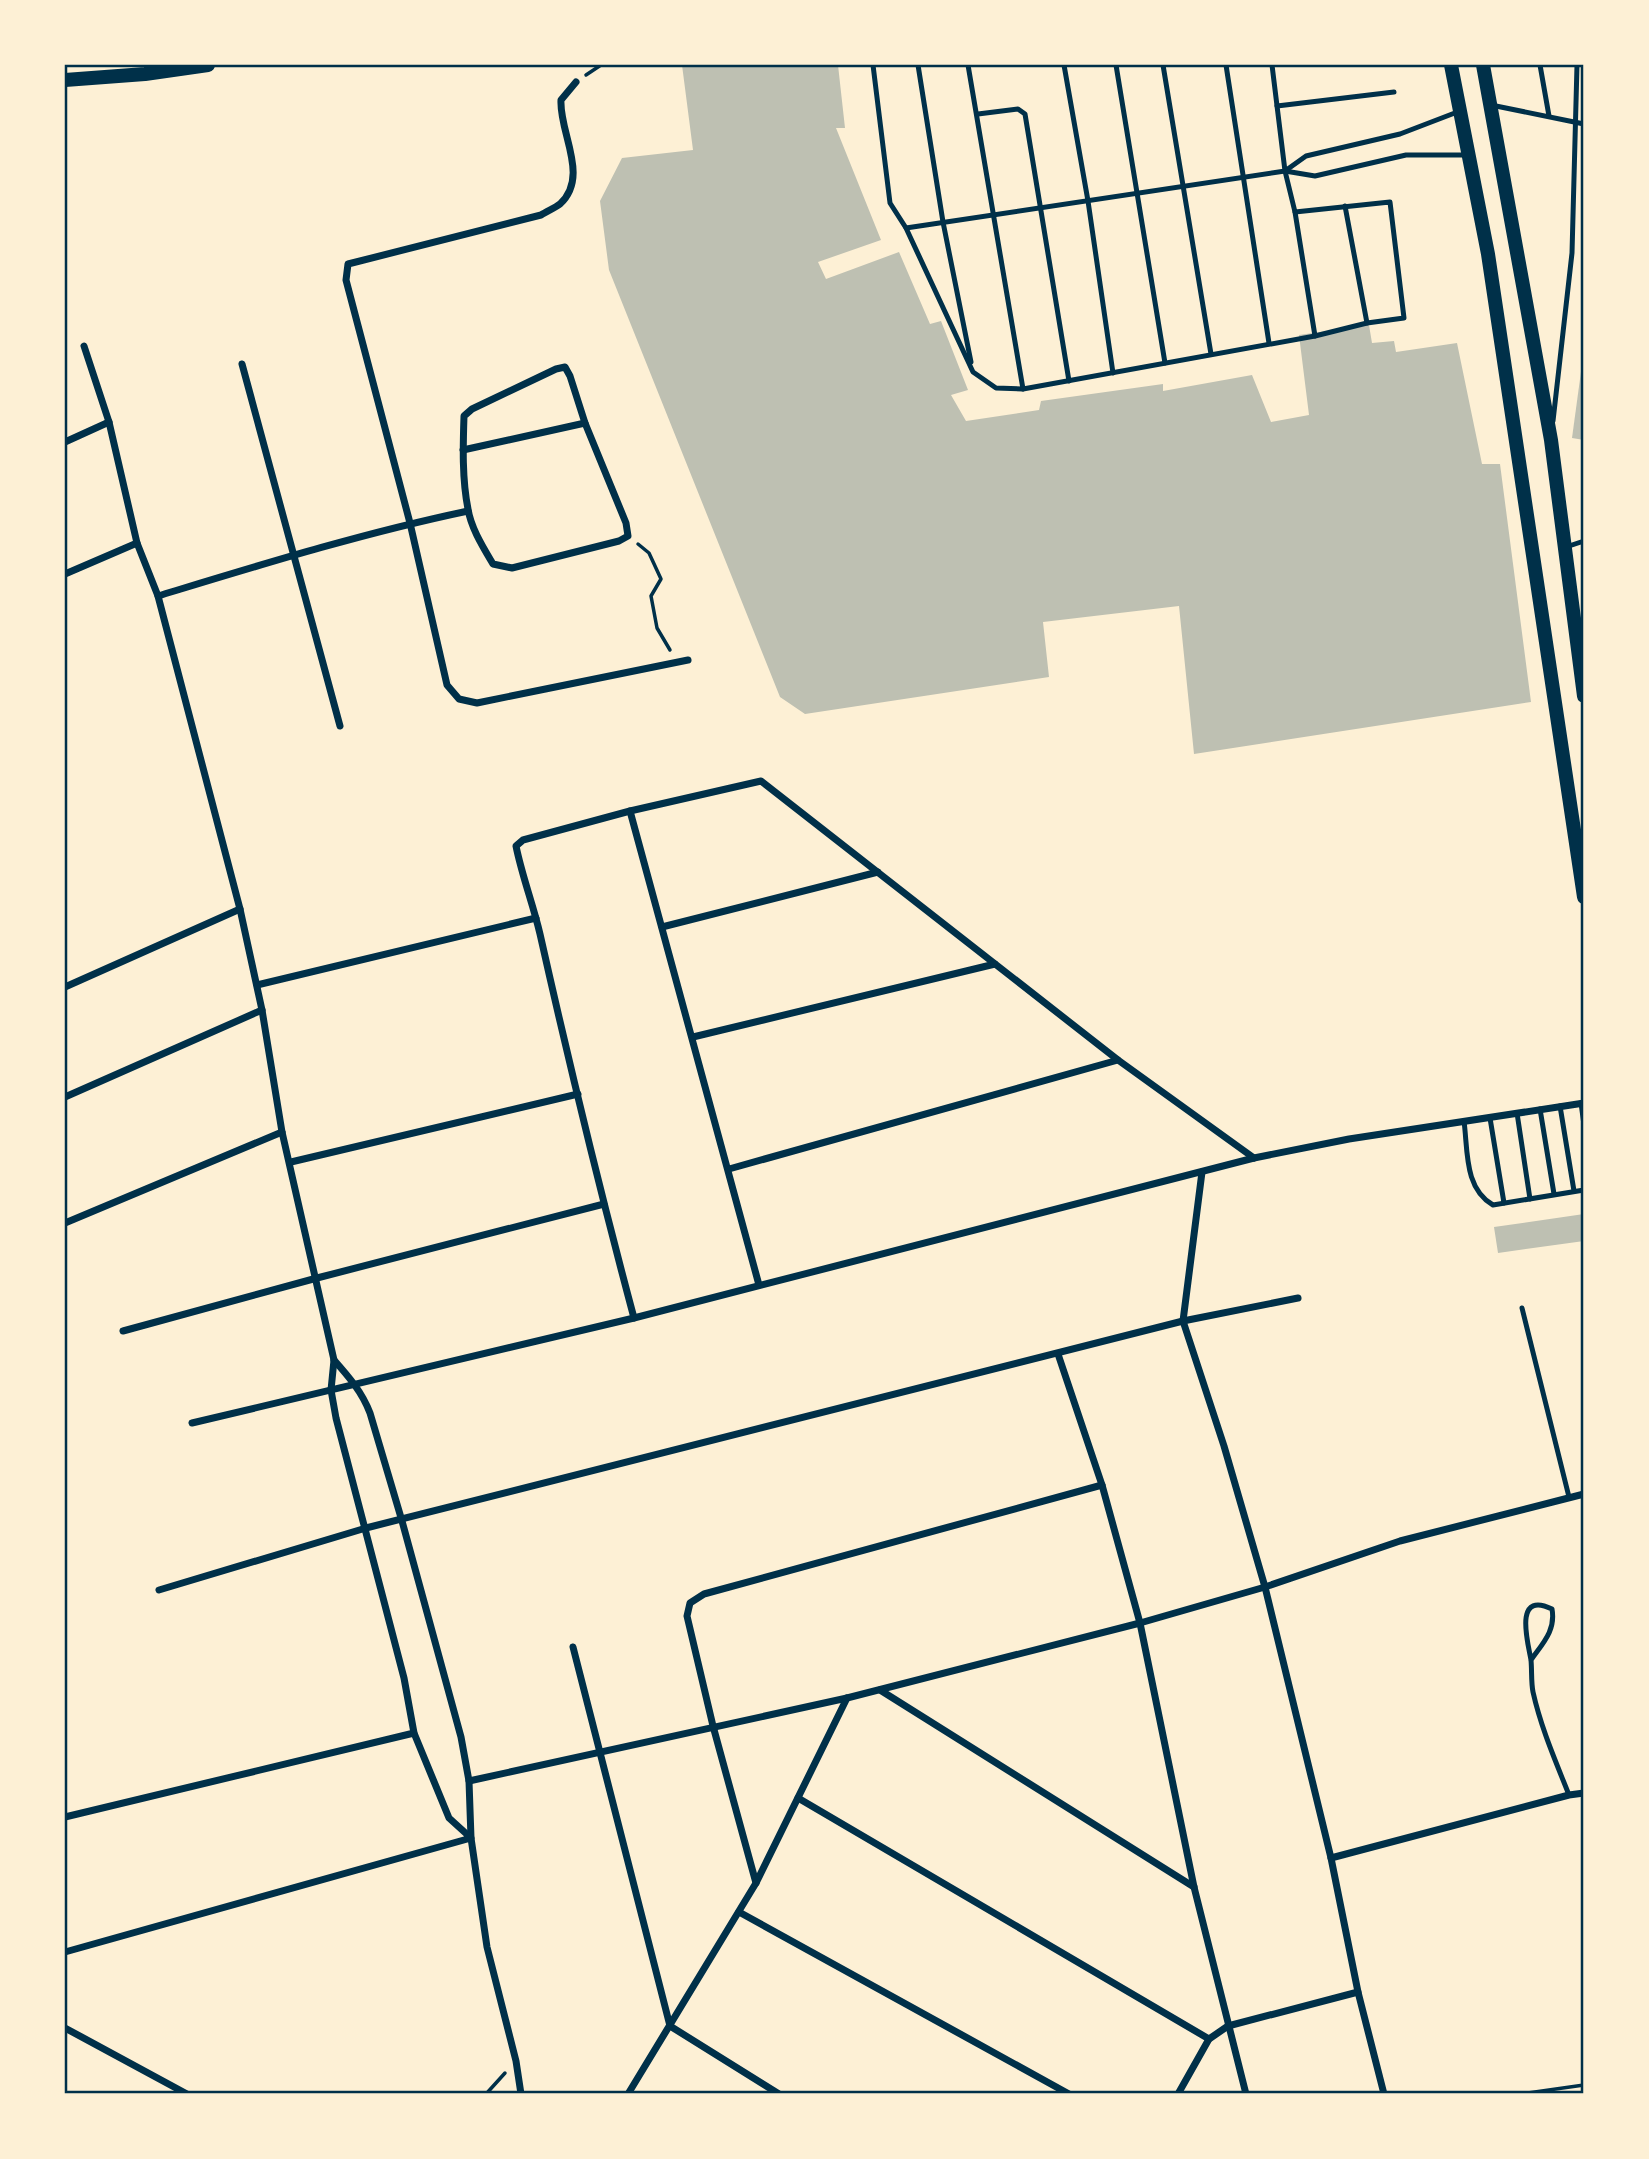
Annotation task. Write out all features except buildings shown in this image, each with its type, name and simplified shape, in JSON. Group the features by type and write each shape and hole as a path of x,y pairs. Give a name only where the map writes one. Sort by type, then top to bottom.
{"main road":[{"path":"65,79 145,74 208,65"},
{"path":"1451,65 1488,254 1584,897"},
{"path":"1483,65 1551,440 1584,696"}],"street":[{"path":"576,82 561,100 573,168 573,187 560,204 541,215 348,264 346,280 410,523 447,685 459,699 477,703 688,660"},
{"path":"84,346 109,422 138,543 158,596 240,909 262,1010 282,1132 334,1360 331,1390 404,1678 414,1733 449,1818 471,1838"},
{"path":"242,363 340,726"},
{"path":"565,368 585,423 626,523 628,536 618,541 512,568 493,564 468,510 463,450 464,416 472,409 556,369 565,368"},
{"path":"65,442 109,422"},
{"path":"463,450 585,423"},
{"path":"158,596 294,554 468,510"},
{"path":"65,575 138,543"},
{"path":"634,1318 516,846 523,840 629,811 761,780 1118,1060 1254,1158"},
{"path":"629,811 759,1285"},
{"path":"662,927 878,872"},
{"path":"65,987 240,909"},
{"path":"257,985 536,918"},
{"path":"693,1037 995,964"},
{"path":"65,1097 262,1010"},
{"path":"729,1169 1118,1060"},
{"path":"290,1162 578,1094"},
{"path":"192,1423 634,1318 1254,1158 1349,1139 1582,1103"},
{"path":"65,1223 282,1132"},
{"path":"1202,1172 1182,1321 1224,1446 1265,1587 1331,1857 1358,1992 1384,2094"},
{"path":"123,1331 604,1204"},
{"path":"159,1590 366,1528 1182,1321 1298,1298"},
{"path":"1058,1354 1102,1485 1140,1623 1194,1887 1246,2094"},
{"path":"334,1360 355,1383 370,1413 460,1738 469,1781 471,1838 487,1947 516,2061 521,2094"},
{"path":"756,1883 713,1726 687,1616 690,1602 704,1594 1102,1485"},
{"path":"469,1781 880,1690 1140,1623 1265,1587 1400,1541 1584,1494"},
{"path":"573,1647 670,2026 779,2094"},
{"path":"880,1690 1194,1887"},
{"path":"628,2094 756,1883 847,1698"},
{"path":"65,1817 414,1733"},
{"path":"1331,1857 1584,1793"},
{"path":"798,1798 1209,2039"},
{"path":"65,1952 471,1838"},
{"path":"739,1912 1069,2094"},
{"path":"1178,2094 1209,2039 1228,2026 1358,1992"},
{"path":"65,2028 187,2094"}],"lane":[{"path":"873,65 890,204 906,228 973,372 996,388 1023,389 1404,318 1390,202 1295,212"},
{"path":"918,65 943,222 973,372"},
{"path":"968,65 1023,389"},
{"path":"1064,65 1088,201 1113,373"},
{"path":"1115,65 1165,363"},
{"path":"1163,65 1211,354"},
{"path":"1226,65 1269,343"},
{"path":"1272,65 1285,171 1295,212 1315,335"},
{"path":"1539,65 1549,116"},
{"path":"1551,440 1572,253 1577,65"},
{"path":"1277,106 1394,92"},
{"path":"1491,105 1584,124"},
{"path":"978,114 1018,109 1024,114 1069,381"},
{"path":"1285,171 1306,156 1400,134 1460,110"},
{"path":"906,228 1285,171 1315,176 1406,155 1469,155"},
{"path":"1345,206 1367,323"},
{"path":"1563,548 1584,541"},
{"path":"1582,1103 1584,1125"},
{"path":"1560,1106 1574,1191"},
{"path":"1540,1109 1554,1194"},
{"path":"1517,1113 1530,1199"},
{"path":"1490,1118 1504,1203"},
{"path":"1464,1121 1472,1183 1485,1200 1493,1205 1584,1190"},
{"path":"1522,1308 1569,1497"},
{"path":"1531,1660 1549,1634 1554,1621 1552,1609 1544,1605 1535,1606 1528,1612 1524,1622 1531,1660 1532,1690 1542,1726 1569,1795"}],"path":[{"path":"576,82 601,65"},
{"path":"628,536 649,553 661,579 651,596 657,628 672,653 688,660"},
{"path":"485,2094 516,2061"},
{"path":"1521,2094 1584,2085"}]}
